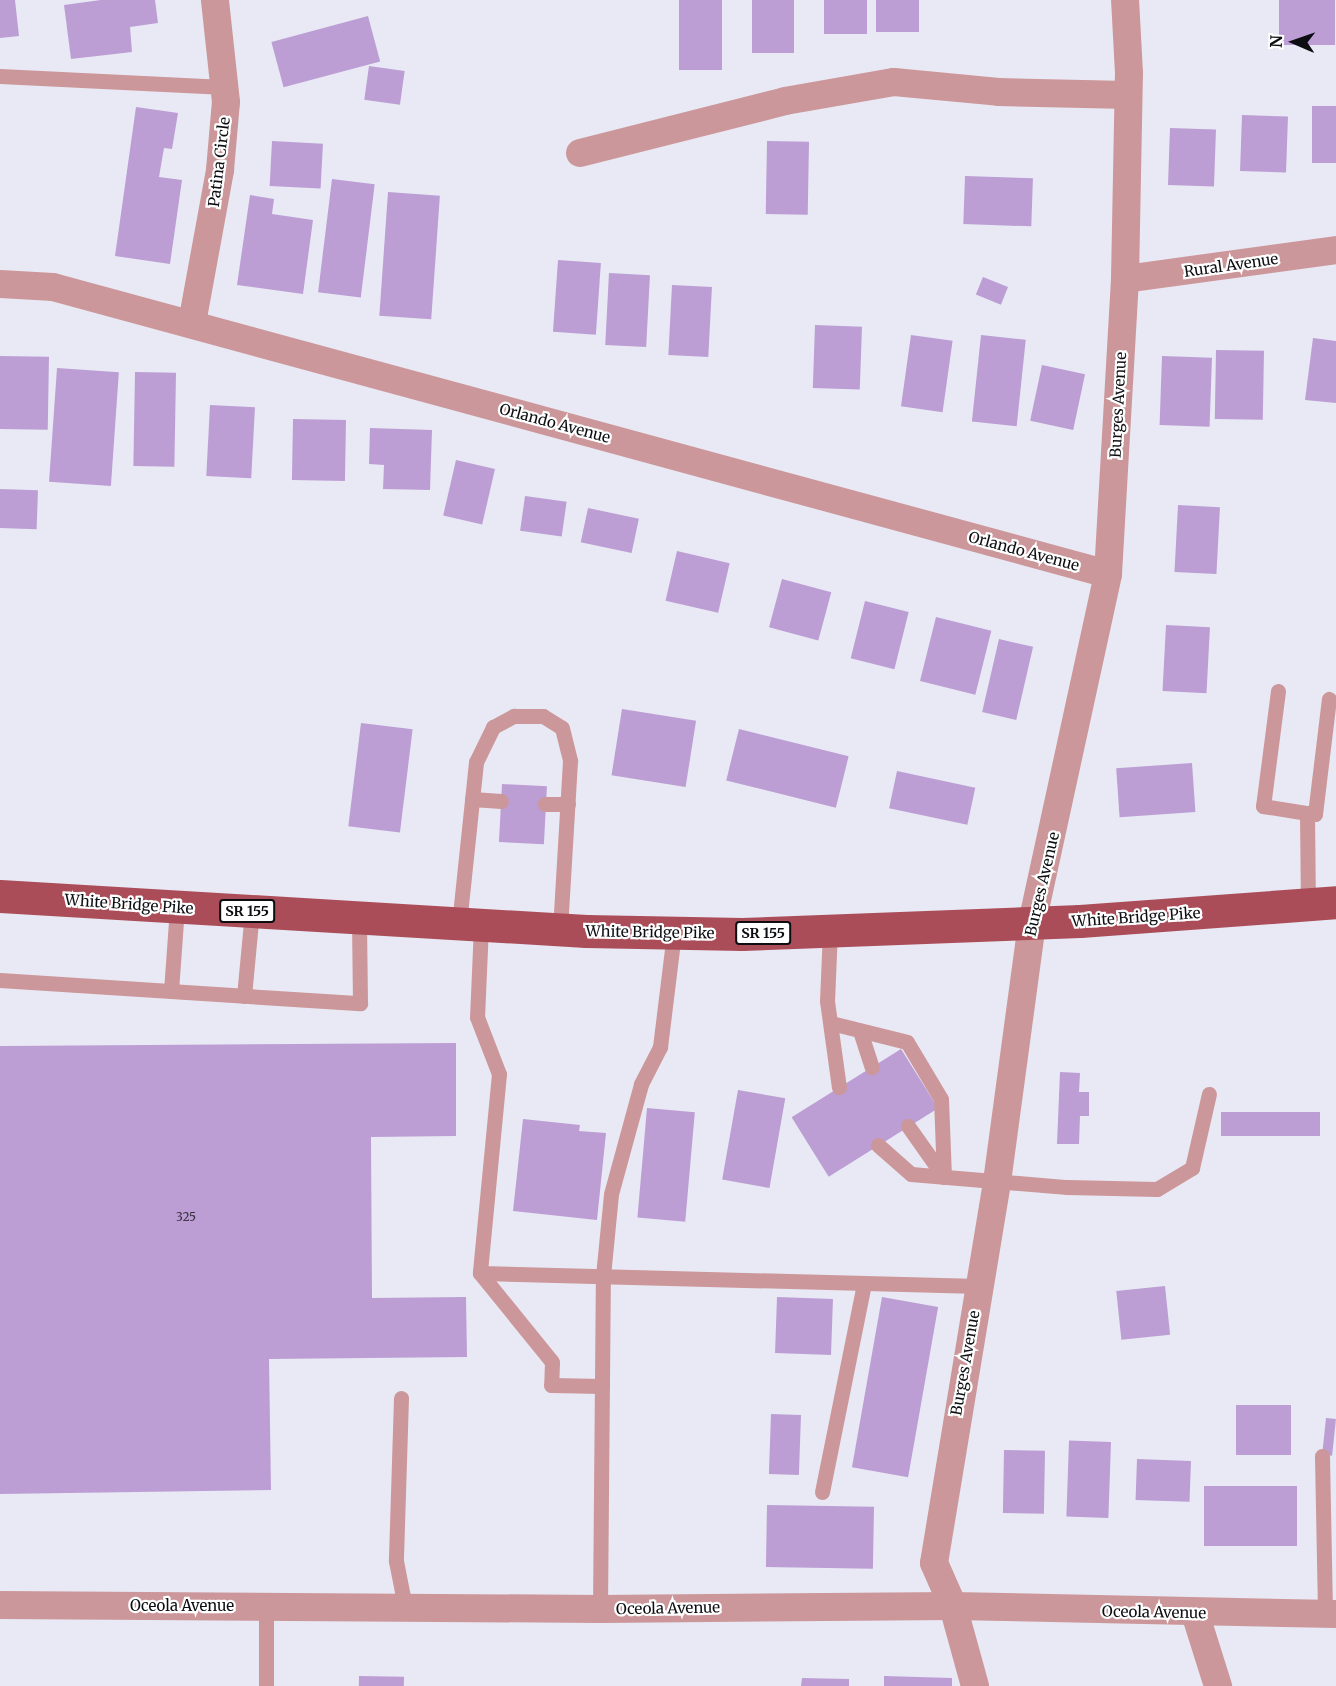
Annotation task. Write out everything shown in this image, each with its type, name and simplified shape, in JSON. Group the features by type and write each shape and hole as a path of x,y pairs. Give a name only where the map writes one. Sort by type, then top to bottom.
{"main road":[{"name":"White Bridge Pike","path":"0,896 561,930 674,933 1032,923 1322,903"}],"street":[{"name":"Patina Circle","path":"192,323 220,170 225,87 216,0"},
{"name":"Burges Avenue","path":"975,1686 953,1606 934,1563 997,1182 1032,923 1108,574 1125,279 1128,84 1125,0"},
{"path":"580,153 785,101 894,82 999,92 1128,84"},
{"name":"Rural Avenue","path":"1125,279 1336,250"},
{"name":"Orlando Avenue","path":"0,284 53,287 192,323 1108,574"},
{"name":"Oceola Avenue","path":"0,1605 600,1609 953,1606 1195,1613 1330,1614"},
{"path":"1195,1613 1218,1686"}],"lane":[{"path":"0,76 225,87"},
{"path":"1278,691 1263,806 1307,813 1315,814 1329,699"},
{"path":"561,930 570,761 562,728 543,716 514,716 493,727 476,762 472,800 470,925 477,1017 499,1074 480,1273 552,1362 551,1385 602,1386"},
{"path":"472,800 501,801"},
{"path":"545,804 568,804"},
{"path":"1307,813 1322,903"},
{"path":"171,991 177,907"},
{"path":"244,996 252,911"},
{"path":"0,980 360,1003 358,918"},
{"path":"830,930 827,1001 839,1087"},
{"path":"600,1609 603,1276 611,1194 641,1084 660,1047 674,933"},
{"path":"831,1023 907,1042 941,1099 944,1177"},
{"path":"860,1031 872,1067"},
{"path":"878,1145 911,1174 997,1182 1156,1189 1192,1168 1209,1095"},
{"path":"908,1126 944,1177"},
{"path":"480,1273 978,1286"},
{"path":"822,1492 864,1283"},
{"path":"401,1398 396,1561 405,1607"},
{"path":"1322,1456 1330,1614"},
{"path":"266,1607 266,1686"}],"building":[{"path":"0,0 15,0 19,36 0,38"},
{"path":"101,0 155,0 158,23 130,27 132,52 71,59 64,5"},
{"path":"679,0 722,0 722,70 679,70"},
{"path":"752,0 794,0 794,53 752,53"},
{"path":"824,0 867,0 867,34 824,34"},
{"path":"876,0 919,0 919,32 876,32"},
{"path":"1279,0 1335,0 1335,45 1279,45"},
{"path":"368,16 380,61 284,87 271,42"},
{"path":"369,66 405,71 400,105 364,100"},
{"path":"1312,106 1336,106 1336,163 1312,163"},
{"path":"136,107 178,113 172,149 164,148 159,177 182,180 170,264 115,256"},
{"path":"1242,115 1288,117 1286,173 1240,171"},
{"path":"1170,128 1216,130 1214,187 1168,185"},
{"path":"272,141 323,144 321,189 270,186"},
{"path":"767,141 809,142 808,215 766,214"},
{"path":"965,176 1033,178 1031,226 963,224"},
{"path":"332,179 375,184 361,297 318,292"},
{"path":"388,192 440,196 431,319 379,316"},
{"path":"250,195 274,199 272,214 313,220 303,294 237,285"},
{"path":"558,260 601,263 596,335 553,332"},
{"path":"609,273 650,275 646,347 605,345"},
{"path":"983,277 1008,287 1001,305 976,295"},
{"path":"672,285 712,287 708,357 668,355"},
{"path":"815,325 862,327 860,390 813,388"},
{"path":"911,335 953,341 943,412 901,406"},
{"path":"981,335 1026,340 1017,426 972,422"},
{"path":"1313,338 1336,341 1336,403 1305,400"},
{"path":"1216,350 1264,351 1263,420 1215,419"},
{"path":"0,356 49,357 48,430 0,429"},
{"path":"1162,356 1212,358 1210,427 1160,425"},
{"path":"1042,365 1085,374 1073,430 1030,421"},
{"path":"57,368 119,372 111,486 49,482"},
{"path":"135,372 176,373 174,467 133,466"},
{"path":"210,405 255,407 251,478 206,476"},
{"path":"293,419 346,420 345,481 292,480"},
{"path":"370,428 432,430 430,490 383,489 384,465 369,464"},
{"path":"456,460 495,469 482,525 443,516"},
{"path":"0,489 38,490 37,529 0,528"},
{"path":"525,496 567,502 562,537 520,531"},
{"path":"1178,505 1220,507 1216,574 1174,572"},
{"path":"588,508 639,519 632,553 581,542"},
{"path":"677,551 730,563 718,613 666,601"},
{"path":"782,579 831,592 818,640 769,627"},
{"path":"865,601 909,612 894,669 851,658"},
{"path":"936,617 991,631 975,695 920,681"},
{"path":"1166,625 1210,627 1206,693 1163,691"},
{"path":"999,639 1033,647 1016,720 982,712"},
{"path":"622,709 696,721 686,787 612,775"},
{"path":"361,723 413,729 400,833 348,826"},
{"path":"739,729 849,756 836,808 726,780"},
{"path":"1192,763 1195,812 1120,817 1116,768"},
{"path":"897,771 975,788 967,825 889,808"},
{"path":"502,784 547,786 544,844 499,842"},
{"path":"456,1043 456,1136 371,1137 372,1298 466,1297 467,1357 269,1359 271,1490 0,1494 0,1046"},
{"path":"901,1049 938,1108 829,1177 792,1117"},
{"path":"1060,1072 1080,1073 1079,1092 1089,1092 1089,1116 1080,1116 1079,1144 1057,1144"},
{"path":"738,1090 785,1098 769,1188 722,1180"},
{"path":"647,1108 695,1112 685,1222 637,1218"},
{"path":"1221,1112 1320,1112 1320,1136 1221,1136"},
{"path":"523,1119 580,1125 579,1131 606,1133 597,1220 513,1211"},
{"path":"1165,1286 1170,1335 1121,1340 1116,1291"},
{"path":"777,1297 833,1299 831,1355 775,1353"},
{"path":"882,1297 938,1307 908,1477 852,1467"},
{"path":"1236,1405 1291,1405 1291,1455 1236,1455"},
{"path":"771,1414 801,1415 799,1475 769,1474"},
{"path":"1326,1418 1336,1419 1332,1456 1322,1455"},
{"path":"1069,1441 1111,1442 1108,1518 1066,1516"},
{"path":"1004,1450 1045,1451 1044,1514 1003,1513"},
{"path":"1137,1459 1191,1461 1190,1502 1136,1500"},
{"path":"1204,1486 1297,1486 1297,1546 1204,1546"},
{"path":"767,1505 874,1507 873,1569 766,1567"},
{"path":"359,1676 404,1677 404,1686 359,1686"},
{"path":"884,1676 952,1678 952,1686 884,1686"},
{"path":"802,1678 849,1679 849,1686 801,1686"}]}
